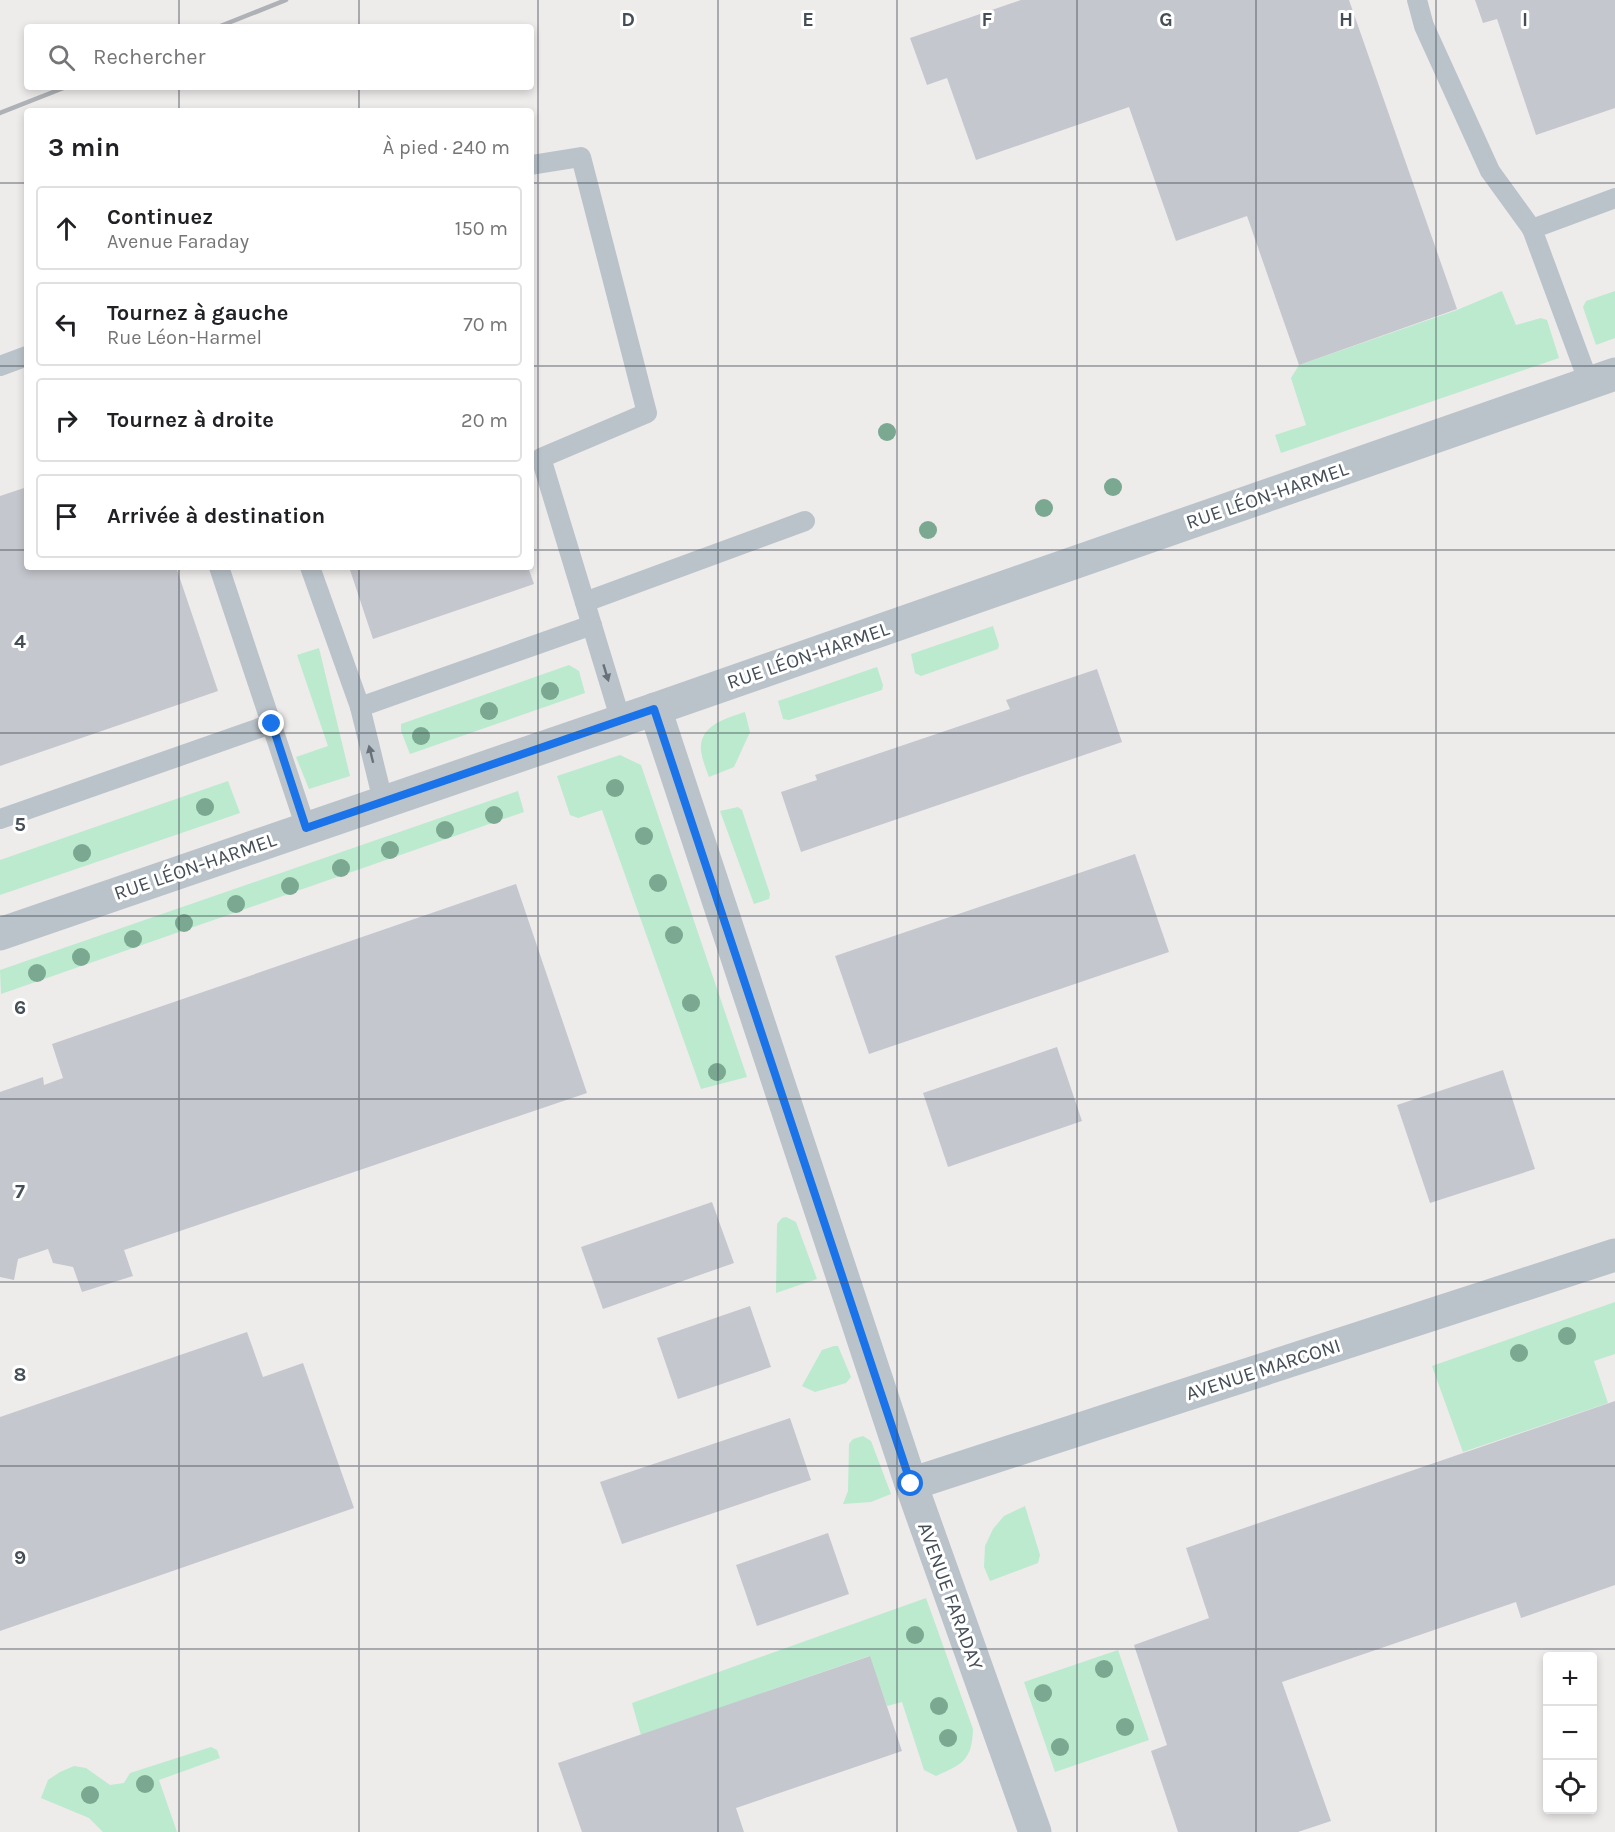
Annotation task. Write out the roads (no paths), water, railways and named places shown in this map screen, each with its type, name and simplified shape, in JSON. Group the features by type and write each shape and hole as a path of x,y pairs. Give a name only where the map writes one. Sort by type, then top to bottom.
{"street":[{"name":"RUE LÉON-HARMEL","path":"0,934 621,721 1602,378"},
{"name":"AVENUE FARADAY","path":"654,709 911,1484 1035,1832"},
{"name":"AVENUE MARCONI","path":"911,1484 1615,1255"}],"lane":[{"path":"1417,0 1424,27 1490,171 1532,229 1602,378"},
{"path":"534,165 580,157 647,413 541,458 621,721"},
{"path":"1532,229 1615,198"},
{"path":"0,366 24,357"},
{"path":"585,602 805,521"},
{"path":"220,570 306,828"},
{"path":"311,570 360,707 383,801"},
{"path":"360,707 592,625"},
{"path":"0,819 272,724"}],"railway":[{"path":"226,24 286,0"},
{"path":"0,113 58,90"}]}
